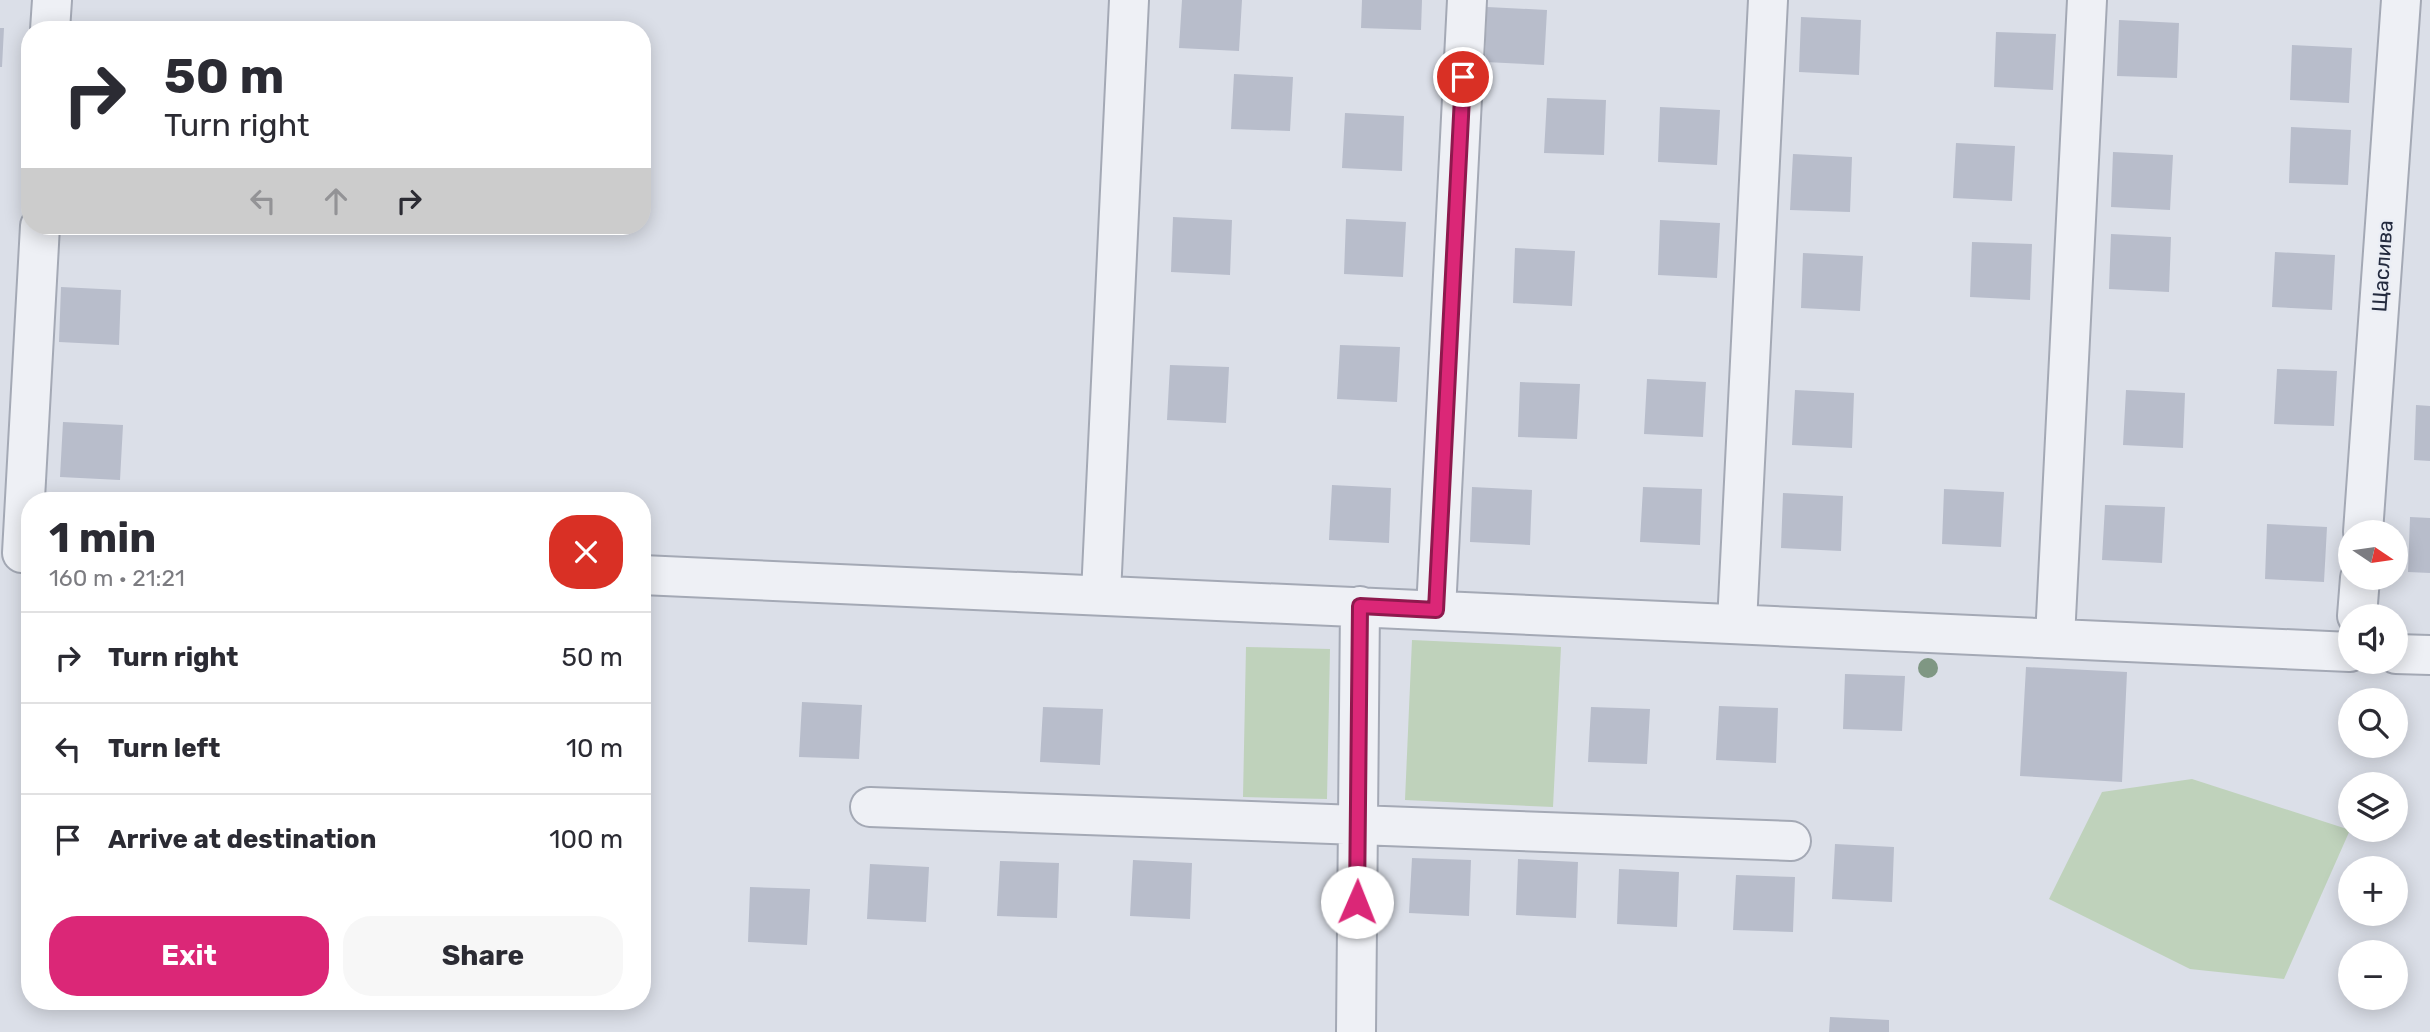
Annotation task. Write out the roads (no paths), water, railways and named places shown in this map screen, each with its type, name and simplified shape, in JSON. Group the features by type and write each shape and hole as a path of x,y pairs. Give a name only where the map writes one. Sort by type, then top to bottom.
{"street":[{"path":"51,21 52,0"},
{"path":"1101,594 1129,0"},
{"path":"1436,610 1467,0"},
{"path":"1737,624 1768,0"},
{"path":"2055,638 2087,0"},
{"name":"Щаслива","path":"2364,520 2401,0"},
{"path":"21,492 39,235"},
{"path":"17,553 21,496"},
{"path":"651,575 2338,651"},
{"path":"1356,1032 1360,606"},
{"path":"2408,654 2430,655"},
{"path":"870,807 1791,841"}]}
